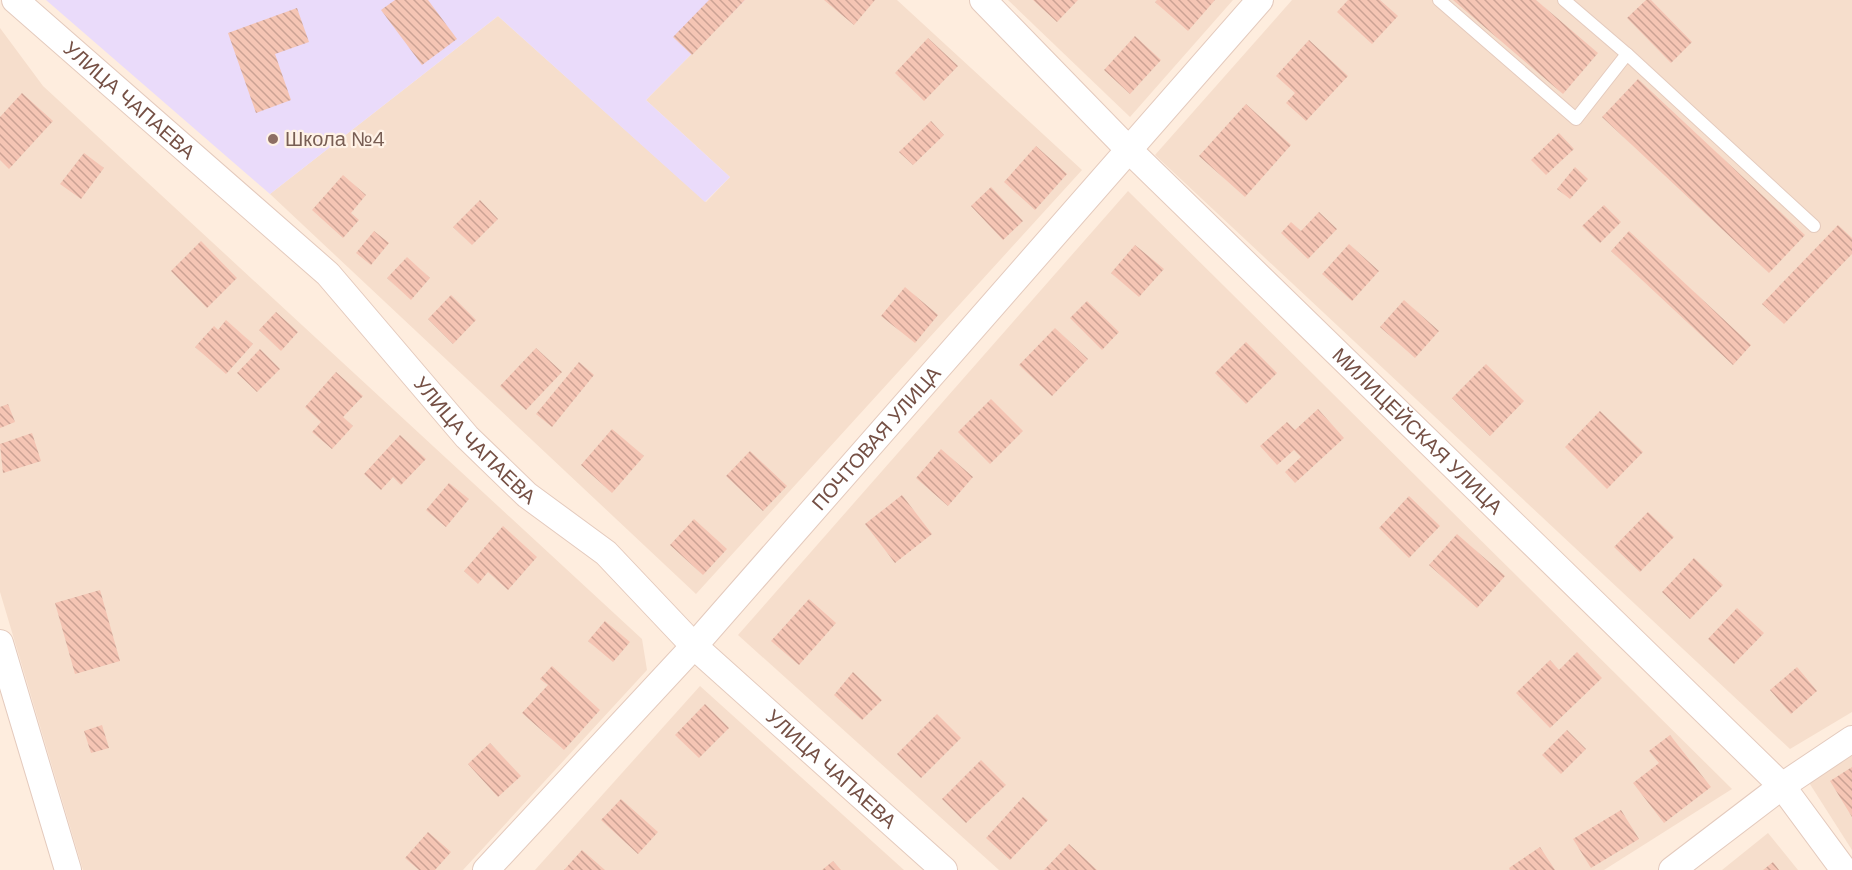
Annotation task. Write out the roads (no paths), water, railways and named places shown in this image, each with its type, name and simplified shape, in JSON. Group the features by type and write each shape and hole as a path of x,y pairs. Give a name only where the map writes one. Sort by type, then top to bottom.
{"street":[{"name":"УЛИЦА ЧАПАЕВА","path":"15,0 328,274 467,437 527,495 606,553 694,646 944,870"},
{"name":"МИЛИЦЕЙСКАЯ УЛИЦА","path":"983,0 1130,151 1782,786 1841,864"},
{"name":"ПОЧТОВАЯ УЛИЦА","path":"486,870 694,646 1260,0"},
{"path":"0,643 68,870"},
{"path":"1672,870 1782,786 1852,739"}],"lane":[{"path":"1439,0 1576,119 1627,54"},
{"path":"1564,0 1627,54 1814,226"}],"place":[{"name":"Школа №4","path":"273,139"}]}
